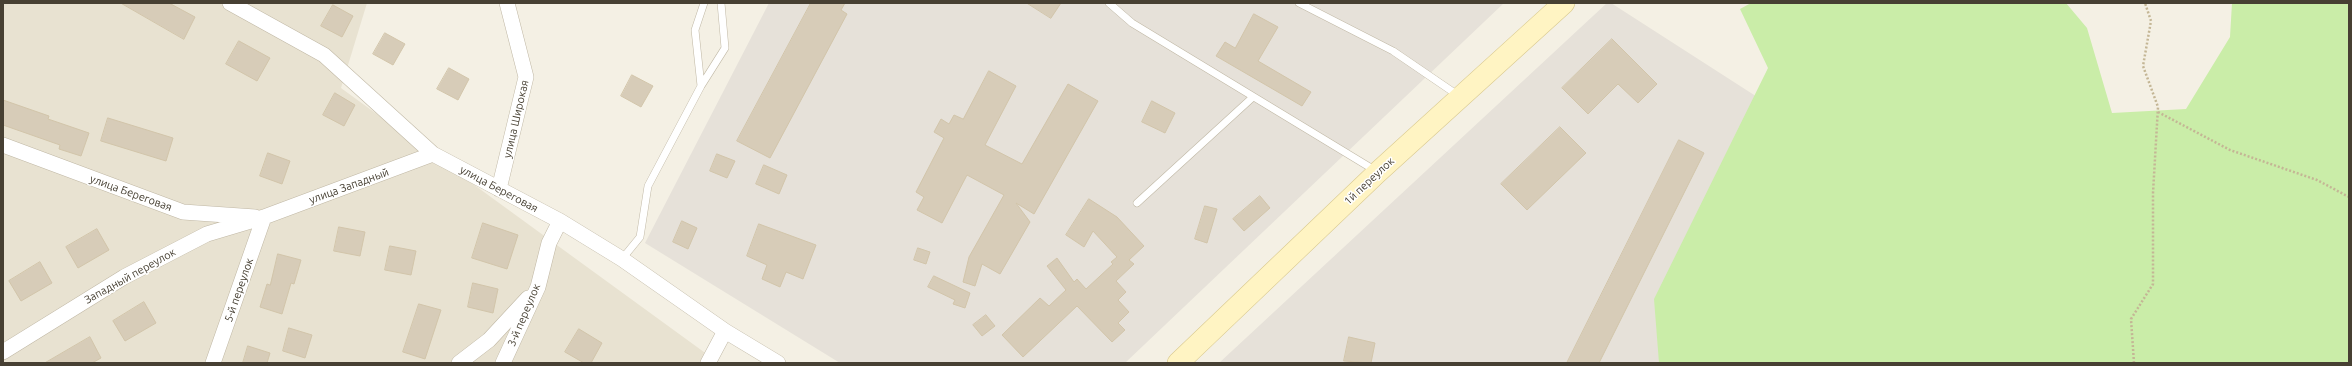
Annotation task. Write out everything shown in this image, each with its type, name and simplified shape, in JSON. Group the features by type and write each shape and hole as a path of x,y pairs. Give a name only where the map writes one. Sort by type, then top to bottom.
{"street":[{"name":"улица Береговая","path":"230,3 324,55 433,154 560,221 622,259 726,331 778,363"},
{"name":"улица Широкая","path":"499,189 526,77 507,3"},
{"name":"1й переулок","path":"1178,363 1378,172 1564,3"},
{"name":"улица Береговая","path":"3,145 183,212 264,218"},
{"name":"улица Западный","path":"264,218 433,154"},
{"name":"Западный переулок","path":"3,352 124,277 207,234 264,218"},
{"name":"5-й переулок","path":"213,363 264,218"},
{"name":"3-й переулок","path":"503,363 538,287 549,243 560,221"},
{"path":"459,363 489,340 538,287"},
{"path":"708,363 726,331"}],"lane":[{"path":"701,86 695,30 704,3"},
{"path":"622,259 640,237 648,186 701,86 725,48 721,3"},
{"path":"1109,3 1132,23 1378,172"},
{"path":"1299,3 1394,51 1460,97"},
{"path":"1137,203 1253,97"}],"path":[{"path":"2134,363 2131,319 2152,284 2152,193 2158,112 2158,107 2143,66 2151,21 2145,3"},
{"path":"2158,112 2230,150 2317,180 2349,197"}],"shaded area":[{"path":"3,3 367,3 341,88 719,363 3,363"},
{"path":"769,3 1504,3 1125,363 840,363 645,243"},
{"path":"1607,3 1611,3 1835,147 1746,363 1219,363"}],"green space":[{"path":"1751,3 2066,3 2087,28 2112,113 2186,109 2230,37 2232,3 2349,3 2349,363 1659,363 1654,299 1768,68 1740,9"}],"building":[{"path":"121,3 169,3 195,17 184,39"},
{"path":"811,3 845,3 841,10 847,14 770,158 737,141"},
{"path":"1027,3 1061,3 1051,18"},
{"path":"333,5 353,16 342,37 321,26"},
{"path":"1254,14 1278,27 1258,61 1311,92 1302,106 1216,56 1225,42 1235,48"},
{"path":"385,33 405,44 393,65 373,54"},
{"path":"1612,39 1657,84 1638,103 1618,84 1588,114 1562,88"},
{"path":"239,41 270,58 257,81 226,64"},
{"path":"449,68 469,79 458,100 437,89"},
{"path":"989,71 1016,86 985,145 1022,164 1068,84 1098,101 1034,214 1016,203 1030,222 1000,274 982,264 975,286 963,282 969,257 1004,195 967,175 942,223 917,210 924,197 916,192 944,138 934,132 941,119 949,124 954,115 963,119"},
{"path":"632,75 653,86 641,107 621,96"},
{"path":"335,93 355,105 344,126 323,115"},
{"path":"3,100 49,116 48,119 89,133 81,156 59,149 60,145 3,125"},
{"path":"1152,101 1175,113 1165,133 1142,122"},
{"path":"108,118 173,138 166,161 101,141"},
{"path":"1560,127 1586,153 1527,210 1501,184"},
{"path":"1679,140 1704,153 1599,363 1567,363"},
{"path":"268,153 290,161 282,184 260,176"},
{"path":"717,154 735,161 727,178 710,171"},
{"path":"764,165 787,175 779,194 756,184"},
{"path":"1260,196 1270,208 1244,231 1233,219"},
{"path":"1089,199 1117,217 1144,246 1129,260 1134,264 1116,281 1126,292 1118,300 1129,312 1118,323 1125,330 1112,342 1077,306 1023,357 1002,335 1040,298 1049,306 1066,290 1047,266 1057,258 1074,282 1077,279 1086,289 1113,264 1111,262 1117,257 1093,231 1084,247 1066,235"},
{"path":"1205,206 1217,209 1207,243 1195,239"},
{"path":"682,221 697,228 688,249 673,242"},
{"path":"483,223 518,235 507,269 472,258"},
{"path":"759,224 816,245 803,279 786,272 780,287 762,279 767,265 747,256"},
{"path":"339,227 365,232 360,256 334,251"},
{"path":"97,229 109,250 78,268 66,247"},
{"path":"390,246 416,251 411,275 385,270"},
{"path":"918,248 930,252 926,264 914,260"},
{"path":"278,254 301,260 294,284 291,283 282,314 260,307 267,284 270,285"},
{"path":"40,262 52,283 21,301 9,281"},
{"path":"934,276 970,293 965,308 953,304 955,300 928,287"},
{"path":"473,283 498,289 493,313 468,307"},
{"path":"144,302 156,323 125,341 113,321"},
{"path":"419,304 441,310 425,359 403,352"},
{"path":"986,315 995,326 982,336 973,325"},
{"path":"289,328 312,335 305,358 283,351"},
{"path":"579,329 602,343 591,363 584,363 565,352"},
{"path":"90,337 101,358 92,363 45,363"},
{"path":"1349,337 1375,343 1371,363 1344,361"},
{"path":"248,346 270,353 267,363 243,363"}]}
